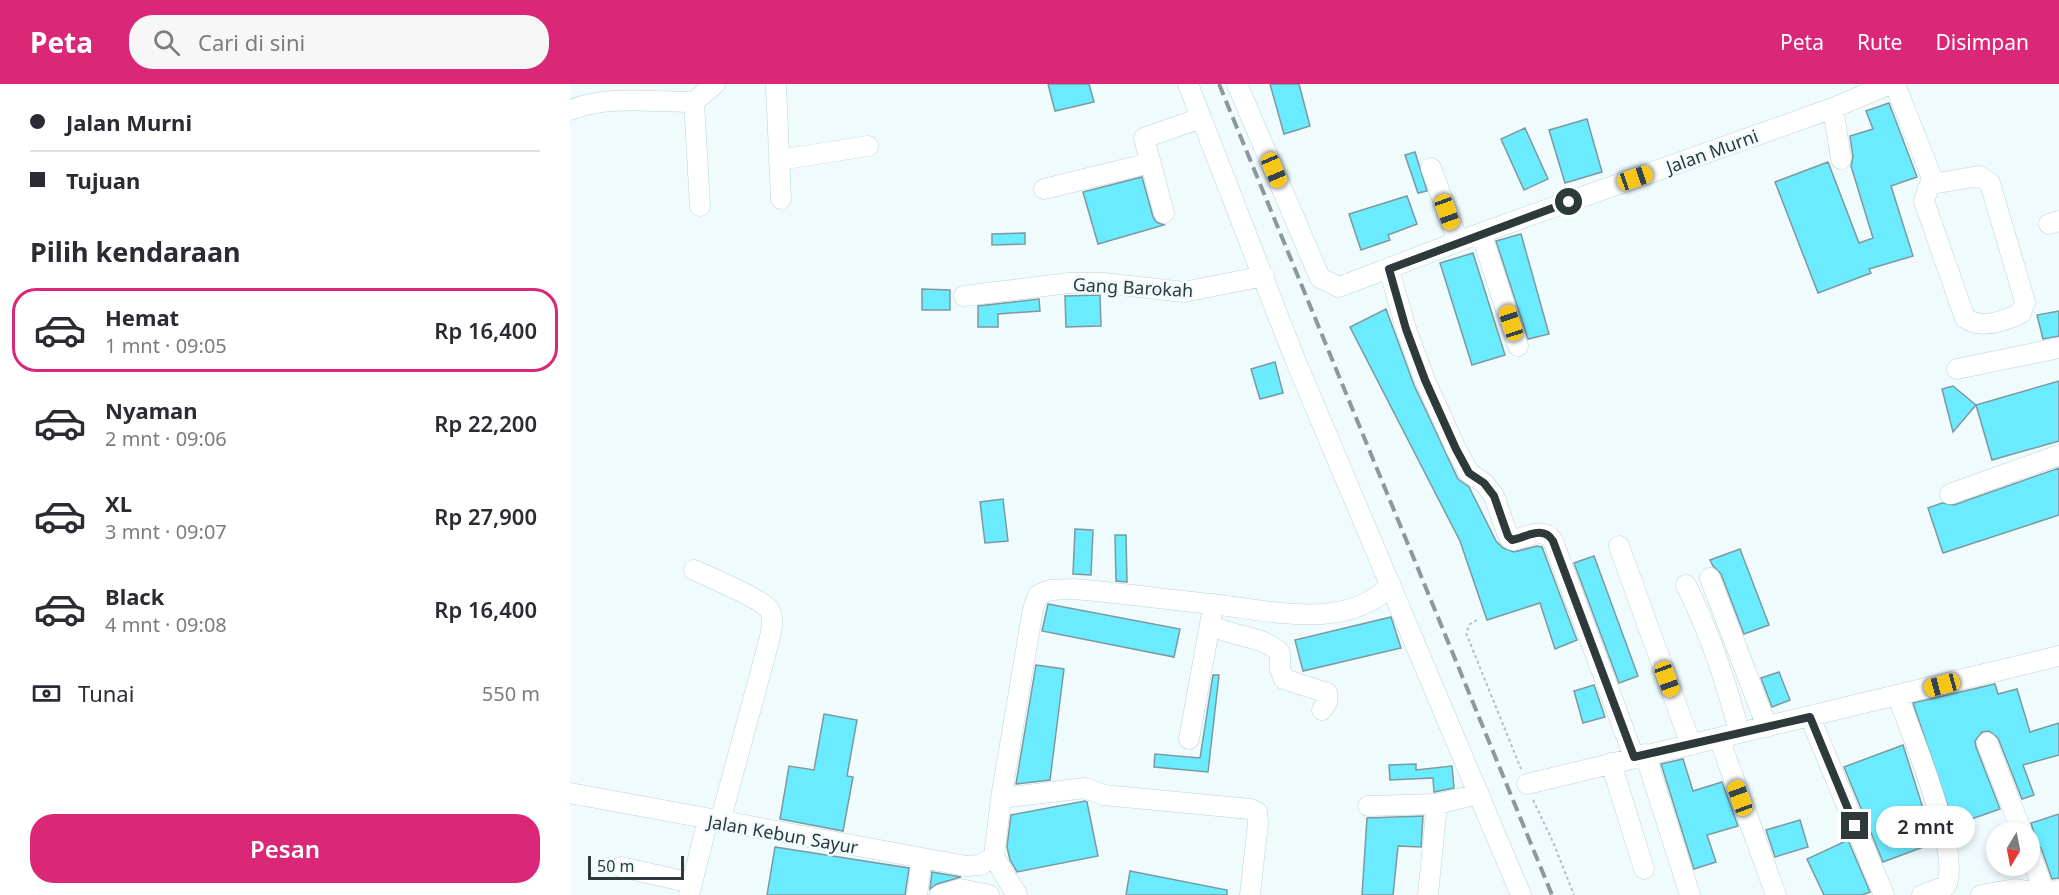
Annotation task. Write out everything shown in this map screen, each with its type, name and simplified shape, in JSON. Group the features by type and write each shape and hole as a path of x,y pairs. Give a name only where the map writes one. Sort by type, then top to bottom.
{"street":[{"path":"571,110 590,102 694,102 715,84"},
{"path":"776,84 781,199"},
{"path":"1188,84 1294,357 1521,895"},
{"name":"Jalan Murni","path":"1237,84 1320,278 1330,285 1339,286 1833,108 1890,84"},
{"path":"1895,84 1932,178 1932,184 1925,194 1924,201 1965,318 1979,325 2007,320 2021,313 2025,302 1990,183 1979,176 1932,184"},
{"path":"694,102 700,206"},
{"path":"1833,108 1841,159"},
{"path":"1164,213 1144,137 1201,118"},
{"path":"779,160 868,146"},
{"path":"1044,189 1150,163"},
{"path":"1431,168 1458,242"},
{"path":"1481,233 1518,346"},
{"path":"1389,269 1421,370 1461,462 1494,496 1508,536 1512,540 1543,532 1553,541 1640,756 1690,895"},
{"name":"Gang Barokah","path":"964,296 1069,283 1103,283 1184,292 1264,276"},
{"path":"1957,369 2059,348"},
{"path":"1950,495 2059,455"},
{"path":"1619,546 1691,745"},
{"path":"621,867 691,889 769,641 772,619 769,609 754,599 694,570"},
{"path":"1710,578 1767,727"},
{"path":"1017,895 994,857 1001,798 1033,609 1038,595 1050,590 1074,589 1272,611 1321,613 1355,608 1372,601 1391,585"},
{"path":"1686,585 1705,624 1719,661 1739,732"},
{"path":"1189,739 1213,604"},
{"path":"1210,624 1223,632 1251,638 1276,649 1280,653 1280,669 1284,679 1327,693 1327,702 1322,710"},
{"path":"1527,784 1739,732 1898,697 2059,656"},
{"path":"1898,697 1943,828 1949,875 1946,886 1934,893"},
{"path":"1810,717 1884,895"},
{"path":"1719,738 1776,895"},
{"path":"1987,743 2018,822"},
{"path":"1611,763 1644,869"},
{"path":"1001,798 1084,788 1104,795 1250,809 1257,812 1258,823 1250,895"},
{"name":"Jalan Kebun Sayur","path":"570,793 966,866 980,865 994,857"},
{"path":"1368,806 1437,804 1479,794"},
{"path":"1428,895 1437,804"},
{"path":"917,895 922,859"},
{"path":"2040,871 2052,892"},
{"path":"940,895 960,889 989,895"},
{"path":"1981,895 2015,889 2052,892"}],"path":[{"path":"1477,620 1470,624 1466,633 1574,895"}],"building":[{"path":"1048,84 1089,84 1094,102 1055,111"},
{"path":"1270,84 1299,84 1310,126 1284,134"},
{"path":"1889,103 1917,177 1891,186 1913,256 1869,269 1871,273 1818,293 1775,182 1828,162 1859,243 1873,238 1851,166 1853,157 1850,136 1873,129 1866,111"},
{"path":"1587,119 1602,172 1565,183 1549,130"},
{"path":"1525,128 1548,179 1524,190 1501,139"},
{"path":"1415,152 1427,191 1418,193 1405,155"},
{"path":"1142,177 1153,217 1156,222 1164,225 1098,244 1083,192"},
{"path":"1407,196 1417,224 1388,235 1390,240 1361,250 1349,214"},
{"path":"1025,233 1025,244 992,245 992,234"},
{"path":"1521,234 1549,334 1528,339 1496,241"},
{"path":"1473,253 1505,355 1472,365 1440,263"},
{"path":"922,289 950,290 950,310 922,310"},
{"path":"1100,295 1101,326 1066,327 1065,296"},
{"path":"1039,299 1040,311 998,314 998,327 978,327 978,306"},
{"path":"1386,309 1414,385 1458,479 1469,487 1496,541 1503,548 1514,552 1537,546 1542,547 1577,640 1555,649 1540,603 1487,620 1460,541 1350,327"},
{"path":"2059,311 2059,336 2043,339 2037,315"},
{"path":"1275,362 1283,393 1260,399 1251,369"},
{"path":"2059,381 2059,441 1992,460 1976,405"},
{"path":"1953,386 1976,405 1953,432 1942,389"},
{"path":"2059,468 2059,515 1943,553 1928,508 1942,503 1954,505"},
{"path":"1003,499 1008,541 985,543 980,502"},
{"path":"1075,529 1093,530 1091,575 1073,574"},
{"path":"1115,535 1126,535 1127,582 1116,581"},
{"path":"1740,549 1769,625 1744,634 1721,574 1710,560"},
{"path":"1594,556 1638,676 1619,683 1574,563"},
{"path":"1048,604 1180,629 1174,657 1042,631"},
{"path":"1391,617 1401,648 1303,671 1295,640"},
{"path":"1036,665 1064,669 1050,780 1016,784"},
{"path":"1779,672 1790,700 1772,707 1761,678"},
{"path":"1213,675 1219,675 1208,772 1154,767 1155,754 1200,758"},
{"path":"1995,684 1998,694 2017,689 2030,732 2059,723 2059,755 2023,765 2034,795 2022,799 1998,738 1989,731 1982,732 1975,741 1976,747 2000,809 1954,825 1913,703"},
{"path":"1594,685 1605,717 1583,723 1574,691"},
{"path":"824,714 857,720 847,776 853,777 843,831 780,819 789,766 814,770"},
{"path":"1903,745 1934,843 1883,862 1844,767"},
{"path":"1683,759 1693,791 1722,782 1738,826 1707,835 1716,862 1694,869 1661,764"},
{"path":"1416,764 1416,770 1452,766 1454,788 1434,792 1433,778 1390,780 1389,765"},
{"path":"1085,801 1098,856 1017,872 1010,860 1007,847 1011,815"},
{"path":"2059,814 2059,878 2052,879 2040,847 2040,822 2034,822"},
{"path":"1423,816 1421,847 1398,846 1393,895 1362,895 1367,818"},
{"path":"1800,820 1808,847 1775,857 1766,830"},
{"path":"1848,840 1870,892 1862,895 1824,895 1807,859"},
{"path":"775,847 909,868 905,895 767,895"},
{"path":"1130,871 1227,890 1227,895 1126,895"},
{"path":"932,872 961,877 937,884 930,889"}],"railway":[{"path":"1219,84 1552,895"}],"route":[{"path":"1569,202 1389,269 1406,329 1425,380 1461,462 1469,473 1484,483 1494,496 1500,509 1505,532 1512,540 1543,532 1553,541 1634,757 1810,717 1855,826"}]}
